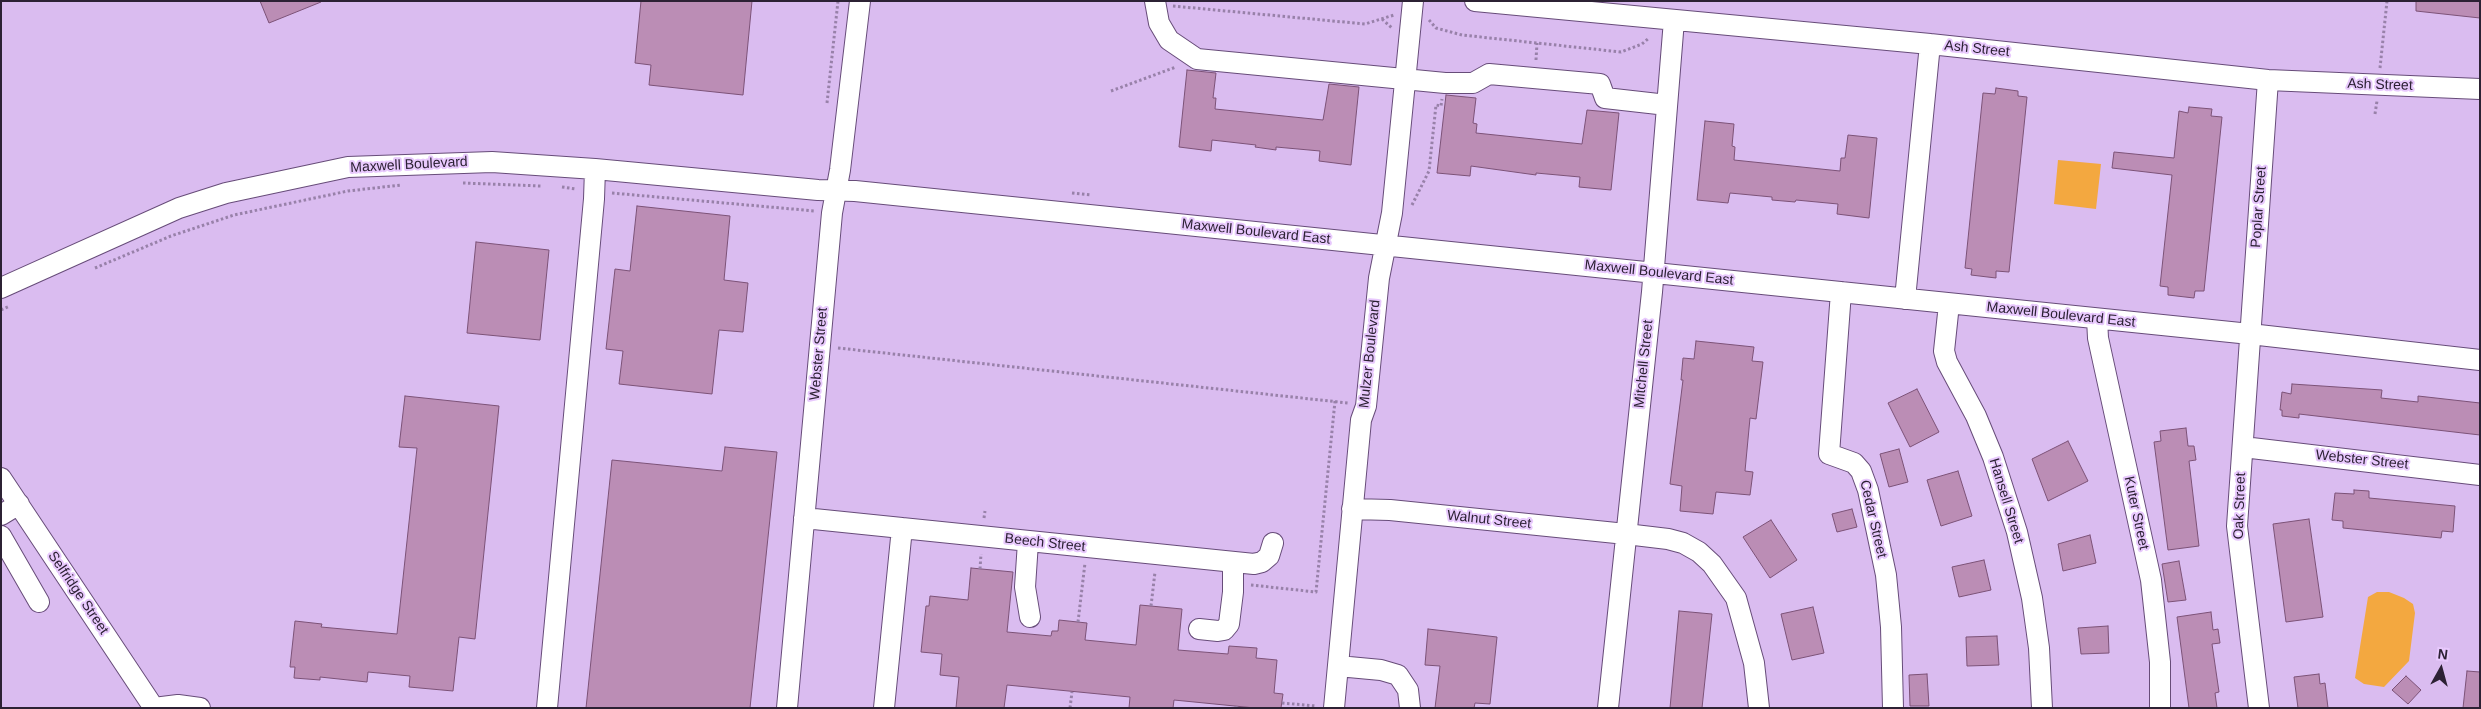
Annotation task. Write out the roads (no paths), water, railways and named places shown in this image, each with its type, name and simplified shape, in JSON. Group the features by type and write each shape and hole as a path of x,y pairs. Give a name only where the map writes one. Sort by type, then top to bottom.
{"street":[{"name":"Webster Street","path":"787,708 832,213 837,191 860,1"},
{"path":"1155,1 1159,23 1170,40 1197,60 1444,82 1473,83 1489,74 1600,84 1605,98 1667,105"},
{"name":"Mulzer Boulevard","path":"1327,707 1338,666 1361,420 1366,406 1379,278 1392,213 1413,1"},
{"name":"Ash Street","path":"1475,1 1930,44 2268,80 2480,89"},
{"name":"Mitchell Street","path":"1608,708 1653,274 1674,20"},
{"path":"1906,299 1930,44"},
{"name":"Poplar Street","path":"2250,334 2268,80"},
{"name":"Maxwell Boulevard","path":"1,288 179,208 226,193 297,176 348,167 492,162 595,168 837,191"},
{"path":"547,708 595,168"},
{"name":"Maxwell Boulevard East","path":"837,191 1842,292 2480,360"},
{"name":"Cedar Street","path":"1842,292 1828,454 1854,463 1861,471 1868,490 1886,575 1891,628 1893,708"},
{"name":"Hansell Street","path":"1949,304 1944,351 1947,362 1976,416 1993,457 2017,532 2032,598 2039,648 2042,708"},
{"name":"Kuter Street","path":"2097,319 2098,338 2151,580 2160,662 2160,708"},
{"name":"Oak Street","path":"2250,334 2237,526 2259,708"},
{"name":"Webster Street","path":"2243,447 2480,475"},
{"name":"Selfridge Street","path":"1,478 154,708"},
{"path":"1,515 19,504"},
{"name":"Walnut Street","path":"1352,509 1390,510 1668,538 1683,543 1699,552 1718,571 1736,598 1754,663 1759,708"},
{"name":"Beech Street","path":"804,518 1254,564 1262,562 1269,556 1273,543"},
{"path":"884,708 902,528"},
{"path":"1,536 39,602"},
{"path":"1028,542 1025,587 1030,617"},
{"path":"1199,629 1224,630 1228,624 1233,592 1233,562"},
{"path":"1338,666 1381,670 1398,675 1408,690 1410,708"},
{"path":"154,708 178,705 200,708"}]}
